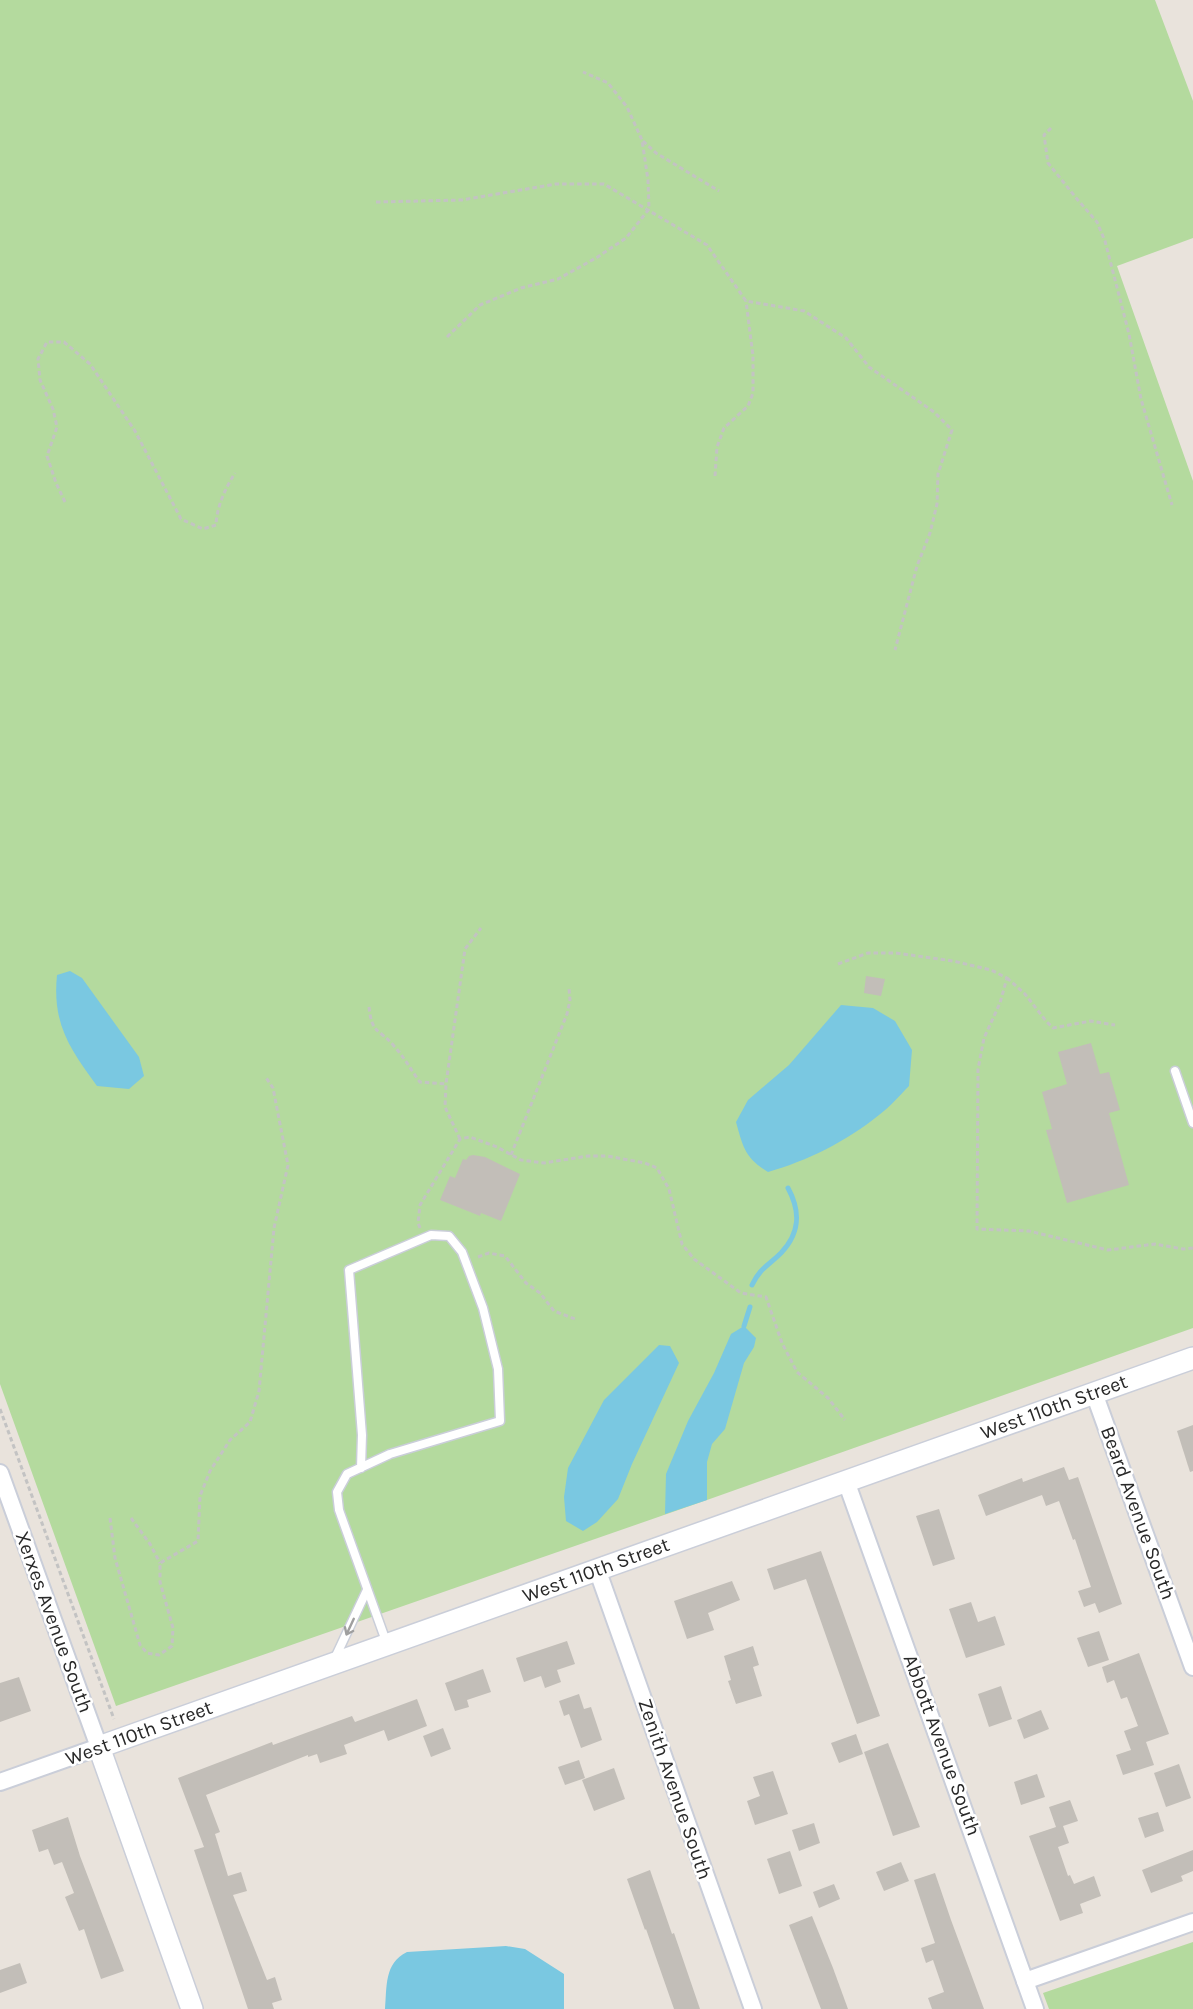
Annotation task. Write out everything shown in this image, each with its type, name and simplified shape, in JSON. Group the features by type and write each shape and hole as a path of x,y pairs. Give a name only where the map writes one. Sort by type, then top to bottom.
{"street":[{"name":"West 110th Street","path":"0,1782 1193,1358"},
{"name":"Beard Avenue South","path":"1094,1393 1193,1667"},
{"name":"Xerxes Avenue South","path":"0,1473 192,2009"},
{"name":"Abbott Avenue South","path":"846,1481 1035,2009"},
{"name":"Zenith Avenue South","path":"597,1569 753,2009"},
{"path":"1025,1981 1193,1922"}],"lane":[{"path":"1175,1071 1193,1123"},
{"path":"361,1468 362,1435 349,1269 431,1235 448,1236 462,1252 483,1308 498,1369 500,1421 390,1454 361,1468 347,1474 337,1492 339,1510 387,1644"},
{"path":"333,1664 368,1590"}],"path":[{"path":"447,337 480,305 521,288 558,279 596,258 626,238 649,209 648,180 642,140 627,107 608,83 583,72"},
{"path":"1051,128 1044,135 1048,163 1097,222 1105,241 1141,399 1172,505"},
{"path":"642,140 656,153 719,191"},
{"path":"376,202 462,200 556,184 604,184 707,245 747,300 753,356 753,393 748,406 724,428 717,447 715,476"},
{"path":"747,300 804,311 846,338 869,367 934,412 952,430 938,474 937,504 930,532 917,566 895,650"},
{"path":"65,502 47,456 57,427 53,409 40,380 38,359 47,342 64,342 90,364 135,431 181,519 203,529 216,525 217,512 227,486 235,473"},
{"path":"460,1139 445,1107 446,1084 465,949 481,928"},
{"path":"838,964 868,953 896,953 953,961 991,970 1007,978 1025,994 1053,1028 1091,1021 1115,1025"},
{"path":"1007,978 1000,1003 984,1038 978,1069 977,1229 1029,1230 1108,1250 1155,1244 1183,1249 1193,1248"},
{"path":"511,1155 567,1014 570,1000 568,988"},
{"path":"369,1007 370,1022 376,1032 395,1046 420,1082 446,1084"},
{"path":"160,1563 198,1541 200,1496 210,1471 230,1440 250,1422 259,1391 274,1228 288,1165 273,1088 265,1076"},
{"path":"423,1238 418,1223 420,1205 460,1139 470,1137 497,1147 521,1160 543,1163 588,1156 607,1156 645,1163 657,1168 669,1189 682,1244 694,1258 741,1293 766,1297 782,1342 797,1372 828,1398 845,1420"},
{"path":"465,1261 489,1253 505,1256 526,1284 540,1293 555,1311 575,1319"},
{"path":"0,1409 114,1719"},
{"path":"110,1518 115,1558 140,1645 147,1653 159,1654 172,1646 173,1628 160,1582 160,1563 150,1544 131,1518"}],"green space":[{"path":"0,0 1155,0 1193,101 1193,238 1117,266 1193,481 1193,1328 116,1706 0,1384"},
{"path":"1193,1942 1193,2009 1049,2009 1043,1993"}],"water":[{"path":"70,971 82,978 139,1057 144,1076 129,1089 97,1086 71,1048 60,1022 56,992 57,975"},
{"path":"841,1005 873,1008 895,1021 912,1050 909,1086 883,1112 840,1142 812,1156 768,1172 754,1162 746,1151 736,1122 748,1100 789,1065"},
{"path":"744,1326 756,1338 754,1347 744,1363 725,1429 712,1444 707,1462 707,1500 665,1514 666,1474 688,1421 714,1373 731,1334"},
{"path":"659,1345 670,1346 679,1363 618,1499 597,1522 583,1531 566,1521 564,1497 568,1468 604,1400"},
{"path":"506,1946 525,1949 564,1974 564,2009 385,2009 390,1969 394,1962 407,1952"}],"building":[{"path":"866,976 885,979 881,996 864,993"},
{"path":"1091,1043 1100,1074 1109,1072 1120,1110 1109,1113 1129,1185 1067,1203 1046,1130 1052,1129 1042,1092 1067,1084 1058,1052"},
{"path":"473,1155 485,1157 520,1174 501,1221 481,1213 480,1216 440,1200 450,1176 455,1178 463,1159 466,1160"},
{"path":"1193,1425 1193,1471 1190,1472 1177,1431"},
{"path":"1064,1467 1069,1480 1078,1477 1122,1604 1099,1613 1095,1603 1084,1607 1078,1591 1091,1587 1059,1501 1046,1506 1042,1495 986,1516 978,1495 1022,1478 1023,1482"},
{"path":"939,1509 955,1559 933,1566 916,1516"},
{"path":"821,1551 880,1716 857,1724 806,1579 774,1590 767,1569"},
{"path":"732,1581 740,1600 708,1613 714,1630 687,1639 674,1601"},
{"path":"971,1602 978,1622 995,1616 1005,1645 966,1658 949,1609"},
{"path":"1099,1631 1109,1660 1088,1667 1077,1638"},
{"path":"567,1641 575,1664 557,1670 561,1682 545,1688 541,1676 524,1682 516,1658"},
{"path":"753,1646 759,1665 753,1667 762,1696 736,1704 728,1681 731,1680 724,1656"},
{"path":"1139,1653 1169,1734 1146,1742 1154,1765 1123,1775 1116,1755 1131,1750 1124,1731 1138,1726 1127,1697 1121,1699 1114,1680 1107,1683 1102,1667"},
{"path":"483,1669 491,1692 467,1700 469,1707 455,1711 445,1683"},
{"path":"19,1677 31,1711 0,1722 0,1683"},
{"path":"1001,1686 1012,1719 989,1727 978,1694"},
{"path":"579,1694 584,1709 591,1707 602,1740 581,1748 569,1714 564,1716 559,1701"},
{"path":"417,1699 427,1726 388,1741 384,1730 344,1745 347,1754 320,1763 317,1754 308,1757 308,1755 206,1795 220,1832 215,1834 228,1876 241,1872 247,1891 233,1895 267,1980 275,1977 282,2000 272,2003 274,2009 248,2009 194,1850 204,1847 178,1778 272,1742 273,1745 352,1716 355,1722"},
{"path":"1041,1710 1049,1729 1024,1739 1017,1720"},
{"path":"443,1728 451,1749 431,1757 423,1736"},
{"path":"856,1734 863,1754 839,1763 831,1743"},
{"path":"888,1743 920,1827 893,1836 864,1752"},
{"path":"579,1760 585,1778 565,1785 558,1767"},
{"path":"1179,1764 1191,1798 1166,1807 1154,1773"},
{"path":"614,1768 625,1799 594,1811 582,1780"},
{"path":"773,1771 788,1814 755,1825 747,1801 760,1796 753,1777"},
{"path":"1037,1774 1045,1797 1021,1805 1014,1782"},
{"path":"1070,1800 1078,1821 1063,1826 1069,1843 1058,1847 1068,1876 1070,1875 1074,1884 1094,1876 1101,1896 1080,1904 1083,1913 1060,1921 1029,1836 1056,1827 1049,1807"},
{"path":"1158,1812 1164,1831 1145,1838 1138,1818"},
{"path":"68,1817 80,1856 124,1971 101,1979 84,1929 79,1931 65,1897 74,1893 62,1862 54,1865 48,1849 39,1852 32,1830"},
{"path":"814,1823 820,1843 799,1851 792,1830"},
{"path":"1193,1850 1193,1871 1181,1876 1183,1881 1151,1893 1142,1870"},
{"path":"790,1851 802,1886 779,1894 767,1859"},
{"path":"901,1862 909,1881 884,1891 876,1872"},
{"path":"650,1870 700,2009 674,2009 645,1930 627,1879"},
{"path":"935,1873 984,2009 932,2009 928,1998 944,1992 933,1960 926,1963 921,1948 935,1943 914,1880"},
{"path":"834,1884 840,1899 819,1908 813,1892"},
{"path":"812,1916 848,2009 821,2009 789,1925"},
{"path":"20,1963 27,1983 0,1993 0,1970"}],"waterway":[{"path":"752,1285 761,1271 781,1253 795,1230 797,1214 788,1188"},
{"path":"744,1326 750,1307"}]}
